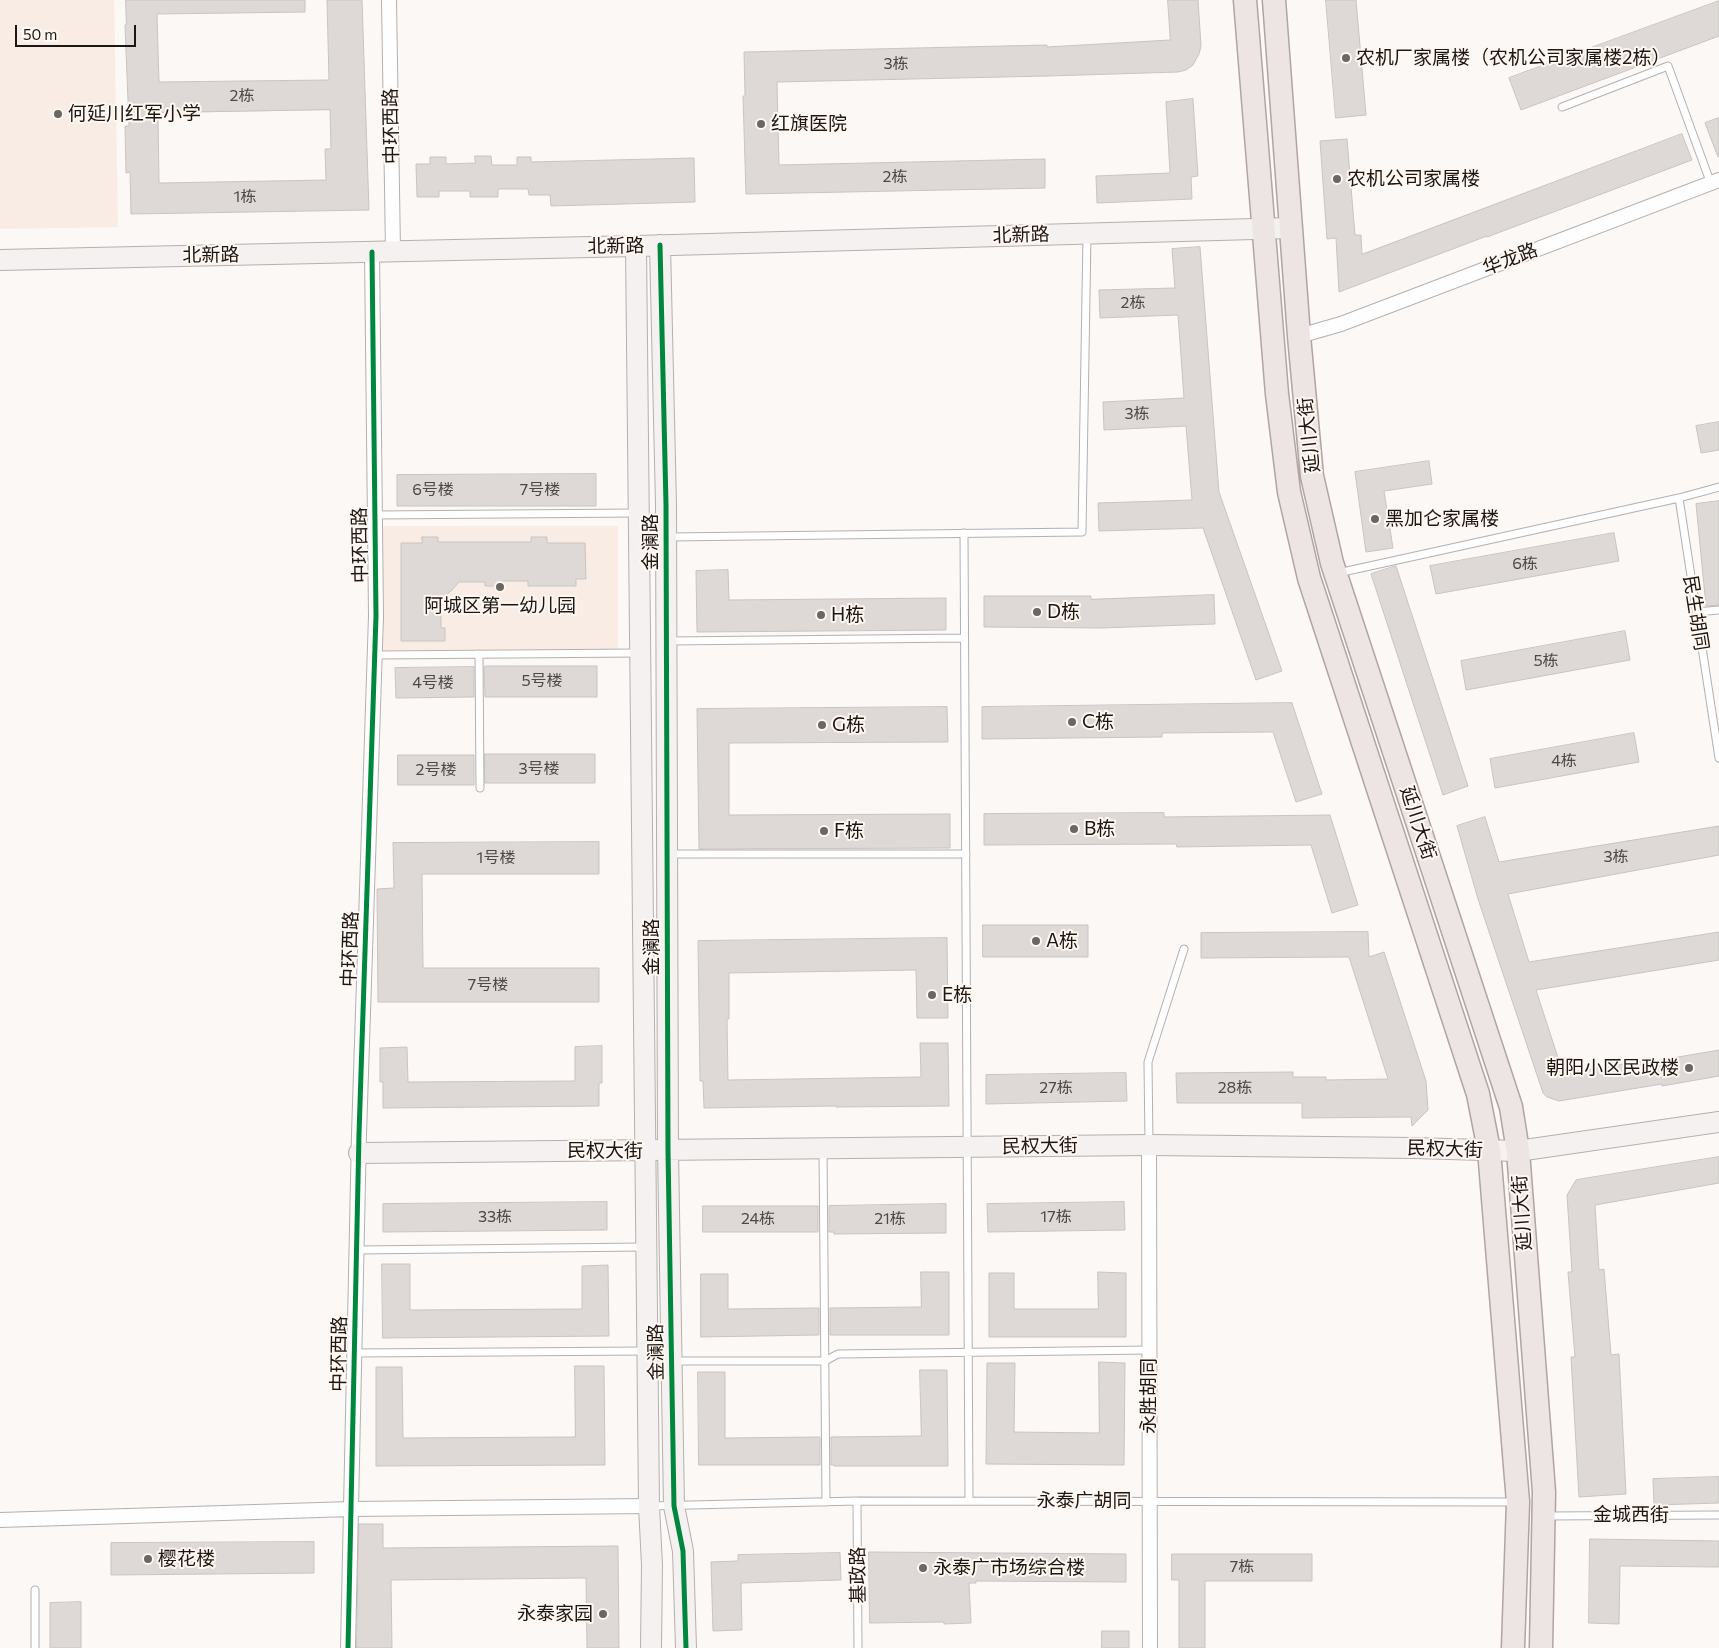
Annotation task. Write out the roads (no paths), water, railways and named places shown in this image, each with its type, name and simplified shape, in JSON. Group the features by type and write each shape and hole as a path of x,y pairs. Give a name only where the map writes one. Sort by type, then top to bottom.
{"main road":[{"name":"延川大街","path":"1245,0 1277,394 1289,492 1309,578 1478,1094 1489,1150 1518,1502 1513,1648"},
{"name":"延川大街","path":"1274,0 1299,336 1312,476 1336,574 1511,1107 1518,1151 1544,1492 1541,1648"}],"street":[{"name":"中环西路","path":"389,0 393,251"},
{"name":"华龙路","path":"1299,336 1341,324 1715,182"},
{"name":"北新路","path":"0,260 636,246 1291,228"},
{"name":"金澜路","path":"660,245 666,537 668,1151 674,1506 683,1551 686,1648"},
{"name":"金澜路","path":"636,246 647,1351 649,1506 652,1565 651,1648"},
{"name":"中环西路","path":"348,1648 356,1250 375,655 372,252"},
{"name":"民权大街","path":"359,1153 1149,1145 1518,1151 1719,1122"},
{"name":"永胜胡同","path":"1149,1145 1150,1648"},
{"path":"0,1520 351,1509 649,1506"}],"lane":[{"path":"1562,107 1668,66 1715,182"},
{"path":"666,537 1082,532 1088,234"},
{"path":"1336,574 1678,498 1719,487"},
{"name":"民生胡同","path":"1678,498 1719,758"},
{"path":"375,515 639,513"},
{"path":"964,533 968,1501"},
{"path":"1696,612 1719,610"},
{"path":"666,641 964,638"},
{"path":"375,655 640,653"},
{"path":"479,654 480,788"},
{"path":"667,854 966,854"},
{"path":"1149,1145 1148,1062 1184,949"},
{"path":"823,1149 826,1502"},
{"path":"356,1250 646,1247"},
{"path":"672,1361 825,1361 838,1354 1149,1350"},
{"path":"354,1353 647,1351"},
{"name":"永泰广胡同","path":"649,1506 857,1501 1518,1502"},
{"name":"基政路","path":"857,1501 858,1648"},
{"name":"金城西街","path":"1544,1516 1719,1515"},
{"path":"35,1590 35,1648"}],"place":[{"name":"农机厂家属楼（农机公司家属楼2栋）","path":"1346,58"},
{"name":"何延川红军小学","path":"58,114"},
{"name":"红旗医院","path":"761,124"},
{"name":"农机公司家属楼","path":"1337,179"},
{"name":"黑加仑家属楼","path":"1375,519"},
{"name":"阿城区第一幼儿园","path":"500,587"},
{"name":"D栋","path":"1037,612"},
{"name":"H栋","path":"821,615"},
{"name":"C栋","path":"1072,722"},
{"name":"G栋","path":"822,725"},
{"name":"B栋","path":"1074,829"},
{"name":"F栋","path":"824,831"},
{"name":"A栋","path":"1036,941"},
{"name":"E栋","path":"932,995"},
{"name":"朝阳小区民政楼","path":"1689,1068"},
{"name":"樱花楼","path":"148,1559"},
{"name":"永泰广市场综合楼","path":"923,1568"},
{"name":"永泰家园","path":"603,1614"}]}
